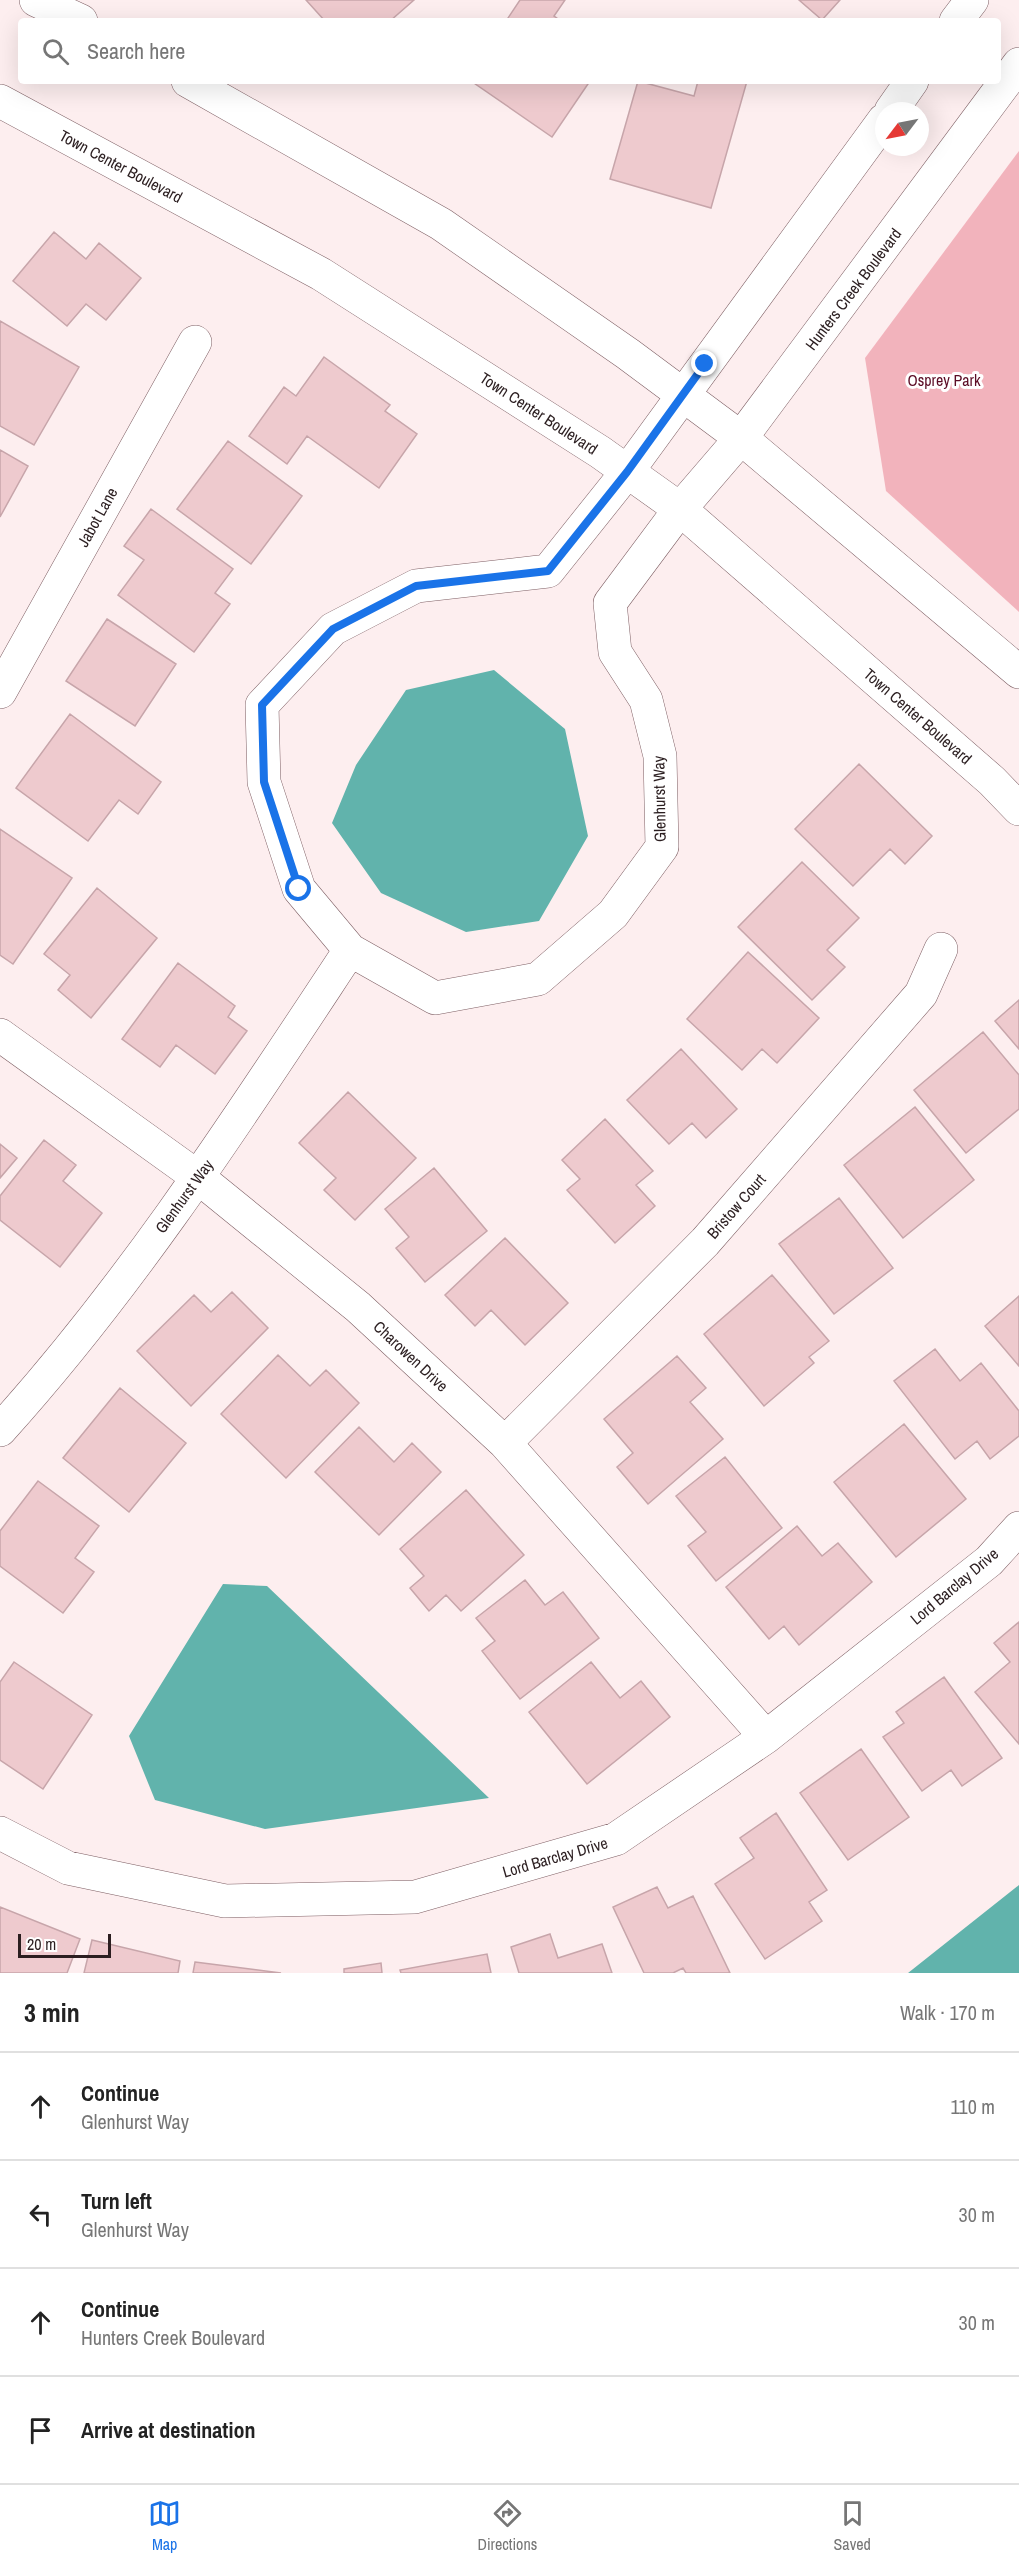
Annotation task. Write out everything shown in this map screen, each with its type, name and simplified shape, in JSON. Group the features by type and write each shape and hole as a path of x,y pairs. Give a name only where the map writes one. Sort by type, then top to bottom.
{"street":[{"path":"36,0 75,18"},
{"path":"958,18 972,0"},
{"name":"Hunters Creek Boulevard","path":"680,509 741,438 1019,64"},
{"path":"193,84 441,224 683,395 741,438 1019,672"},
{"path":"897,102 910,84"},
{"name":"Town Center Boulevard","path":"0,101 321,274 579,438 680,509 992,781 1019,808"},
{"path":"627,472 875,132"},
{"name":"Jabot Lane","path":"0,692 195,342"},
{"name":"Glenhurst Way","path":"627,472 548,571 416,586 333,629 262,705 264,782 299,889 350,950 435,998 538,979 613,914 662,847 660,756 646,700 615,652 610,603 680,509"},
{"name":"Bristow Court","path":"505,1443 705,1242 921,994 941,949"},
{"name":"Glenhurst Way","path":"0,1430 46,1379 199,1178 350,950"},
{"name":"Charowen Drive","path":"0,1035 199,1178 358,1307 505,1443 766,1737"},
{"name":"Lord Barclay Drive","path":"0,1833 68,1868 225,1901 415,1897 616,1839 766,1737 989,1561 1019,1528"}],"green space":[{"name":"Osprey Park","path":"1019,151 1019,612 886,491 865,358"}],"water":[{"path":"494,670 565,729 588,836 539,921 466,932 381,893 332,823 356,765 406,690"},
{"path":"223,1584 267,1586 489,1798 265,1829 155,1800 129,1736"},
{"path":"1019,1885 1019,1973 908,1973"}],"building":[{"path":"306,0 414,0 393,18 322,18"},
{"path":"520,0 565,0 554,16 557,18 508,18"},
{"path":"799,0 840,0 824,18 820,18"},
{"path":"475,84 588,84 552,137"},
{"path":"637,84 649,84 694,96 697,84 746,84 711,208 610,179"},
{"path":"54,232 86,259 99,243 141,278 106,320 86,304 67,326 13,281"},
{"path":"0,321 79,367 34,445 0,426"},
{"path":"324,357 390,405 385,411 417,434 379,488 307,436 287,464 249,436 284,387 296,396"},
{"path":"228,441 302,496 251,564 177,509"},
{"path":"0,450 28,466 0,517"},
{"path":"151,509 233,569 215,593 230,604 194,652 118,595 144,560 124,546"},
{"path":"107,619 176,664 135,726 66,681"},
{"path":"70,714 161,782 138,814 119,800 88,841 16,788"},
{"path":"859,764 932,836 905,864 890,849 853,886 795,829"},
{"path":"0,829 72,878 13,964 0,955"},
{"path":"802,862 859,918 827,950 845,967 812,1000 738,927"},
{"path":"97,888 157,938 91,1018 58,990 70,975 44,954"},
{"path":"748,952 819,1018 777,1063 762,1049 742,1070 687,1019"},
{"path":"178,963 235,1006 228,1017 247,1031 215,1074 176,1045 160,1067 122,1039"},
{"path":"1019,1000 1019,1049 995,1021"},
{"path":"983,1032 1019,1075 1019,1109 966,1153 914,1090"},
{"path":"681,1049 737,1109 706,1138 692,1123 669,1144 627,1100"},
{"path":"348,1092 416,1158 355,1220 324,1190 336,1178 299,1143"},
{"path":"915,1107 974,1180 903,1238 844,1165"},
{"path":"605,1119 653,1171 636,1185 655,1206 615,1243 567,1190 580,1179 562,1160"},
{"path":"44,1140 76,1165 63,1181 102,1213 60,1267 0,1220 0,1196"},
{"path":"0,1144 17,1158 0,1178"},
{"path":"434,1168 487,1231 425,1282 396,1248 409,1237 385,1209"},
{"path":"839,1198 893,1268 834,1314 779,1244"},
{"path":"505,1238 568,1303 525,1345 491,1310 475,1326 445,1295"},
{"path":"772,1275 829,1341 809,1357 814,1363 764,1406 704,1334"},
{"path":"232,1292 268,1328 191,1406 137,1351 194,1295 211,1312"},
{"path":"1019,1296 1019,1366 985,1326"},
{"path":"935,1349 960,1381 981,1363 1019,1411 1019,1436 990,1459 977,1441 955,1459 894,1381"},
{"path":"278,1355 310,1386 326,1370 359,1403 286,1478 221,1414"},
{"path":"677,1356 706,1388 690,1402 723,1439 648,1504 617,1467 633,1453 604,1419"},
{"path":"120,1388 186,1443 129,1512 63,1458"},
{"path":"904,1424 966,1499 896,1557 834,1482"},
{"path":"359,1427 394,1462 412,1443 441,1472 379,1535 315,1472"},
{"path":"725,1457 782,1528 716,1581 688,1546 706,1532 676,1496"},
{"path":"38,1481 99,1526 75,1558 94,1572 63,1613 0,1566 0,1531"},
{"path":"466,1490 524,1555 461,1611 446,1595 429,1611 410,1588 424,1576 400,1549"},
{"path":"797,1526 822,1556 838,1543 872,1582 799,1645 784,1626 769,1639 726,1587"},
{"path":"525,1580 545,1605 563,1592 599,1638 520,1699 482,1651 495,1641 476,1618"},
{"path":"1019,1622 1019,1744 975,1692 1010,1662 994,1643"},
{"path":"14,1662 92,1715 43,1789 0,1760 0,1682"},
{"path":"591,1662 620,1698 641,1681 670,1717 587,1784 529,1712"},
{"path":"944,1677 1002,1758 962,1786 951,1770 922,1791 883,1737 904,1723 896,1712"},
{"path":"861,1749 909,1817 848,1860 800,1793"},
{"path":"776,1813 827,1890 809,1902 822,1921 765,1959 715,1884 754,1858 740,1838"},
{"path":"657,1887 668,1908 693,1896 730,1973 686,1973 683,1968 673,1973 644,1973 613,1907"},
{"path":"0,1907 80,1939 67,1973 0,1973"},
{"path":"550,1934 558,1958 602,1944 612,1973 519,1973 511,1947"},
{"path":"92,1940 180,1961 178,1973 84,1973"},
{"path":"487,1954 491,1973 401,1973 400,1970"},
{"path":"195,1962 281,1973 193,1973"},
{"path":"381,1963 382,1973 344,1973 344,1969"}],"route":[{"path":"299,889 264,782 262,705 333,629 416,586 548,571 627,472 705,364"}]}
